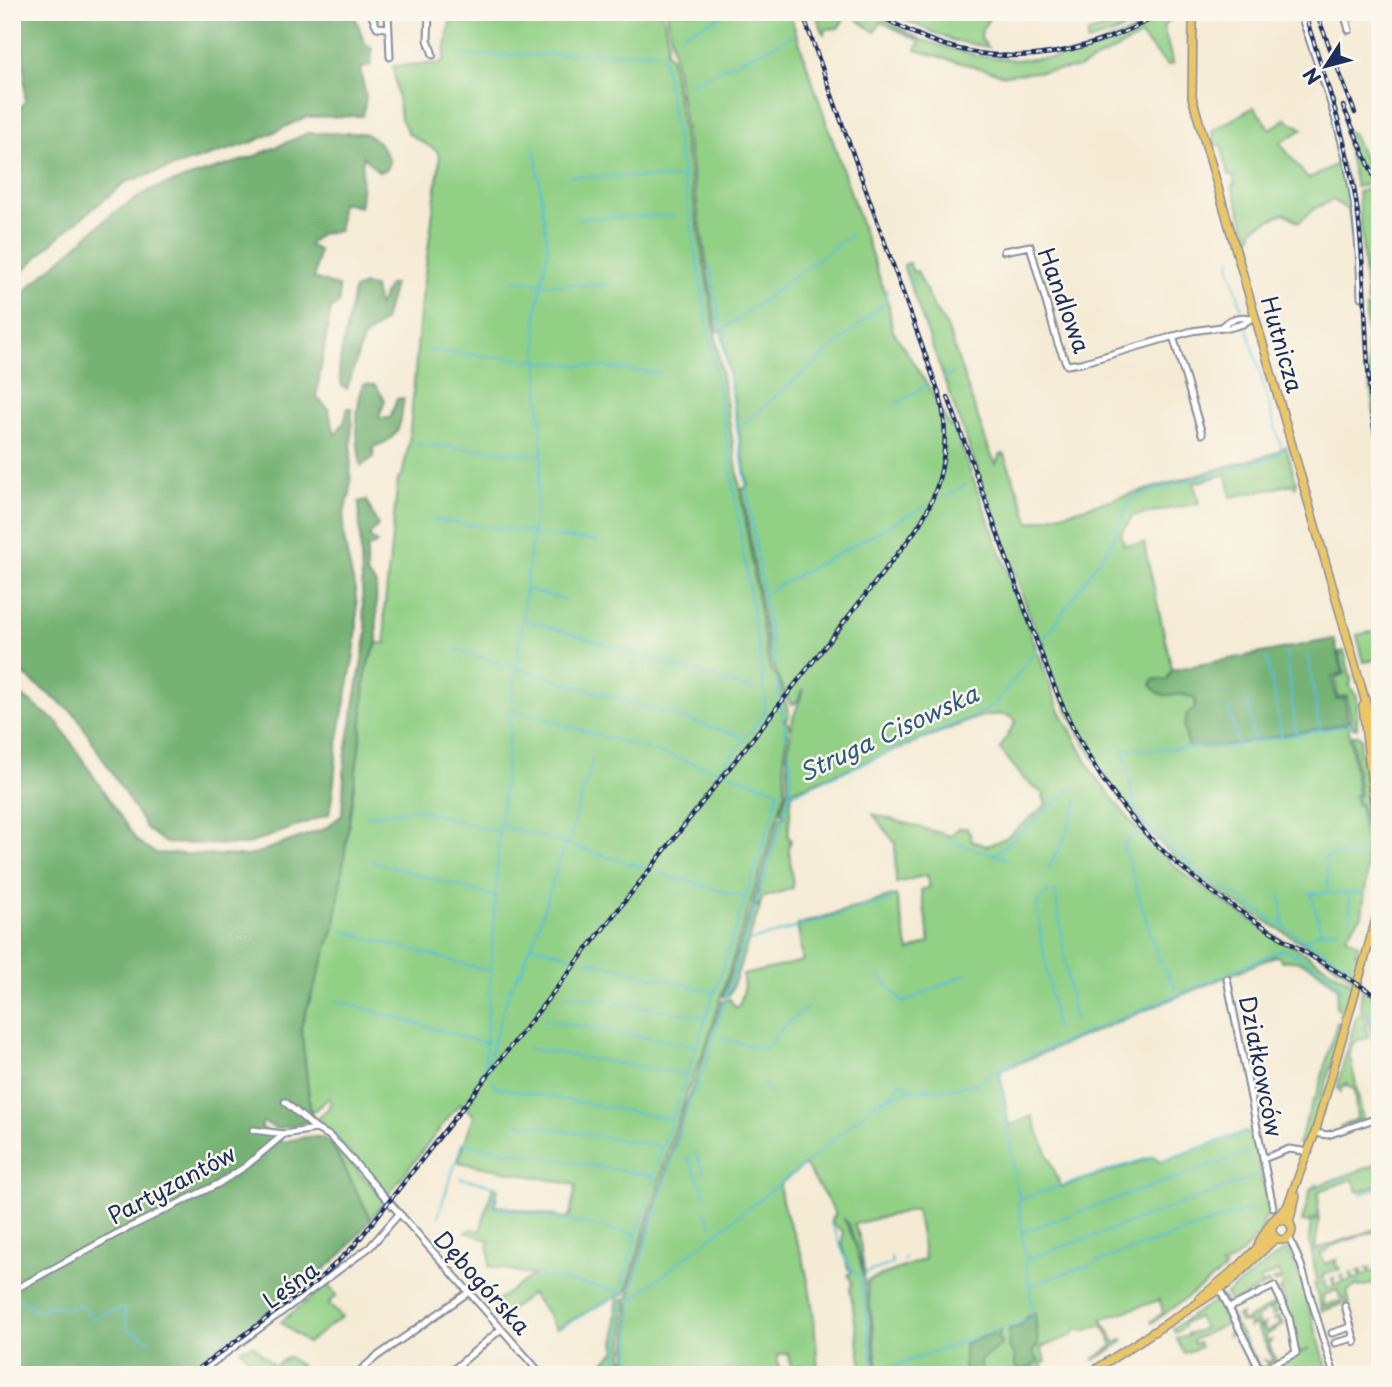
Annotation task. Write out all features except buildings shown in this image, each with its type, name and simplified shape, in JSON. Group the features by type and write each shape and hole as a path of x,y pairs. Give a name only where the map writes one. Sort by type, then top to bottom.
{"main road":[{"name":"Hutnicza","path":"1191,12 1192,97 1252,317 1360,685 1369,729 1372,786 1377,802 1380,904 1315,1133 1298,1181"},
{"name":"Hutnicza","path":"1369,729 1380,752"},
{"path":"1372,786 1380,781"},
{"path":"1255,1248 1274,1236 1287,1238 1292,1230 1286,1221 1287,1207 1298,1181"},
{"path":"1286,1221 1298,1181"},
{"path":"1218,1287 1255,1248 1271,1222 1287,1207"},
{"path":"1087,1375 1097,1372 1241,1273 1274,1236 1275,1223 1286,1221"}],"street":[{"path":"370,12 377,27 387,28"},
{"path":"388,12 390,57"},
{"path":"429,12 428,40 433,55"},
{"path":"1300,12 1348,166 1357,236 1360,297"},
{"path":"1349,30 1345,15 1371,12"},
{"name":"Handlowa","path":"1004,251 1030,246 1058,344 1067,365 1173,336 1221,327 1229,328 1243,324 1252,317"},
{"path":"1173,336 1202,434"},
{"name":"Działkowców","path":"1227,979 1273,1207"},
{"path":"285,1102 316,1129 335,1141 398,1214"},
{"path":"1315,1133 1328,1135 1380,1117"},
{"path":"253,1130 284,1134 316,1129"},
{"name":"Partyzantów","path":"12,1291 116,1234 218,1184 246,1166 284,1134"},
{"name":"Działkowców","path":"1263,1159 1289,1149 1309,1152"},
{"name":"Dębogórska","path":"398,1214 542,1375"},
{"name":"Leśna","path":"196,1375 370,1247 398,1214"},
{"path":"1287,1238 1294,1249 1334,1375"},
{"path":"1218,1287 1258,1366 1265,1368 1296,1353 1289,1317 1274,1286 1229,1308"},
{"path":"355,1375 376,1357 469,1292"},
{"path":"1335,1343 1354,1340 1345,1306"},
{"path":"1332,1333 1351,1327"},
{"path":"447,1375 501,1329"}],"green space":[{"path":"15,12 354,12 364,42 372,49 371,65 360,69 366,97 363,116 306,117 253,142 126,182 63,233 12,281 12,117 25,102 24,56"},
{"path":"452,12 663,12 668,41 666,52 671,58 767,657 770,668 779,681 789,714 784,720 789,724 784,759 785,792 704,1051 669,1148 626,1292 556,1329 531,1294 505,1315 494,1303 533,1275 489,1266 490,1241 466,1232 470,1229 480,1231 493,1187 498,1188 495,1205 566,1218 570,1215 576,1185 458,1162 474,1115 460,1103 388,1195 333,1134 316,1120 328,1109 331,1100 329,1098 311,1113 301,1027 335,924 361,734 366,669 377,643 386,643 384,613 398,479 402,476 409,443 421,302 440,159 437,151 409,134 401,119 393,66 443,63"},
{"path":"667,12 789,12 889,306 892,329 950,427 953,425 1059,709 1094,775 1141,834 1185,875 1250,920 1354,984 1345,1017 1339,1017 1341,1009 1336,1007 1338,988 1312,967 1298,962 1281,961 1280,957 1275,956 1000,1071 1009,1126 1032,1116 1061,1187 1154,1157 1159,1162 1245,1132 1254,1136 1269,1214 1262,1222 1263,1228 1240,1255 1222,1266 1226,1268 1223,1271 1152,1323 1151,1321 1163,1313 1160,1300 1101,1319 1116,1343 1123,1339 1124,1341 1095,1360 1093,1359 1113,1346 1103,1325 1083,1331 1077,1329 1071,1336 1041,1347 1046,1362 1041,1364 1044,1375 879,1375 867,1281 925,1259 916,1209 854,1224 859,1236 865,1276 858,1254 876,1366 872,1375 840,1375 862,1367 850,1289 852,1283 848,1275 853,1270 848,1269 842,1244 843,1231 833,1225 832,1219 836,1214 805,1165 780,1184 782,1202 802,1256 809,1285 818,1375 804,1375 803,1366 791,1368 788,1353 777,1355 780,1375 729,1375 728,1370 709,1375 626,1375 629,1294 632,1291 629,1290 685,1106 722,1001 730,999 735,1007 739,1006 744,990 743,975 803,961 797,925 896,895 909,951 930,942 921,890 930,887 927,875 896,883 895,843 873,814 950,836 959,828 967,828 971,841 987,846 1006,838 1046,805 1042,793 1024,779 1000,749 1016,721 1004,715 979,717 792,791 788,838 791,839 789,849 793,888 762,898 760,905 753,903 780,817 785,816 781,812 788,788 787,755 793,718 804,689 796,703 791,705 770,660 742,489 748,486 722,331 717,331","holes":["843,1218 849,1224 856,1246"]},
{"path":"815,12 871,12 922,40 975,55 1015,60 1080,53 1131,32 1169,12 1186,13 1173,17 1163,26 1173,64 1167,65 1141,36 1079,68 1004,75 916,50 920,41 881,22 875,32 848,13 838,28 827,29 824,34"},
{"path":"887,12 993,12 982,30 981,39 988,47 951,40"},
{"path":"1141,12 1158,12 1113,34 1087,42 1088,33 1119,24"},
{"path":"1254,107 1270,129 1286,119 1303,129 1280,143 1308,179 1341,162 1348,181 1356,235 1352,235 1349,211 1333,200 1315,208 1299,222 1284,213 1257,226 1249,237 1232,186 1235,184 1233,176 1229,175 1221,145 1215,145 1212,131"},
{"path":"1344,132 1352,133 1375,183 1356,187"},
{"path":"308,133 364,133 379,142 390,161 387,169 379,172 363,156 360,207 341,202 339,231 320,234 308,245 319,250 314,278 339,287 339,304 331,308 316,397 328,408 335,434 344,423 348,408 352,408 350,495 343,530 355,590 357,626 329,814 246,845 165,843 147,829 75,714 12,666 12,320 26,290 113,213 152,189 253,157"},
{"path":"1376,187 1380,198 1380,304 1367,303 1358,192"},
{"path":"909,263 913,272 917,271 934,308 947,327 989,450 996,464 1000,455 1004,454 1030,523 1275,453 1286,446 1295,487 1294,484 1231,497 1227,474 1194,483 1199,503 1133,516 1121,533 1124,545 1144,543 1172,670 1167,680 1154,679 1151,685 1195,698 1195,709 1187,714 1184,728 1189,747 1225,746 1348,723 1358,794 1355,795 1356,805 1360,805 1367,864 1362,915 1346,936 1359,945 1355,952 1362,961 1356,981 1340,968 1218,891 1189,869 1138,820 1098,766 1050,671 904,268 904,265"},
{"path":"394,284 384,321 363,339 347,389 342,386 339,372 354,290 364,285 374,287 378,306 389,285"},
{"path":"1380,305 1380,453 1369,381 1366,308"},
{"path":"363,384 375,385 385,400 379,418 390,418 397,399 404,398 395,434 373,447 374,457 361,466 357,425"},
{"path":"366,500 378,525 369,536 377,543 367,549 367,575 376,584 377,643 366,669 361,734 335,924 301,1027 311,1118 303,1123 276,1129 264,1122 261,1127 282,1142 320,1137 331,1143 371,1219 345,1251 315,1278 184,1375 12,1375 12,688 58,723 137,841 155,853 248,856 324,829 342,815 345,758 367,632 363,611 359,502"},
{"path":"1380,630 1380,659 1364,662 1357,635"},
{"path":"1334,639 1343,673 1332,677 1336,699 1345,698 1348,723 1225,746 1189,748 1184,728 1187,714 1195,709 1195,698 1178,694 1162,695 1151,685 1154,679 1167,680 1172,670"},
{"path":"1344,651 1351,679 1350,687 1357,696 1356,728 1352,727 1347,696 1338,697 1335,677 1345,674 1339,652"},
{"path":"1352,735 1358,735 1362,739 1360,750 1366,778 1372,828 1370,830 1365,827 1361,804 1358,804 1357,796 1360,795"},
{"path":"753,905 760,907 730,994 725,997 723,996"},
{"path":"1362,989 1380,1002 1380,1077 1368,1016 1360,1008"},
{"path":"1357,1014 1365,1017 1366,1026 1363,1028 1367,1030 1368,1038 1355,1041 1349,1051 1363,1119 1339,1128 1357,1119 1354,1089 1347,1086 1347,1082 1345,1086 1342,1085 1341,1092 1337,1087"},
{"path":"1337,1022 1343,1026 1309,1140 1303,1145 1298,1144 1316,1098"},
{"path":"331,1143 385,1201 371,1219"},
{"path":"1380,1163 1380,1185 1358,1192 1353,1179 1319,1191 1318,1216 1308,1222 1302,1222 1311,1188"},
{"path":"1319,1218 1315,1250 1376,1229 1380,1243 1375,1231 1331,1246 1320,1253 1325,1264 1337,1259 1335,1265 1340,1269 1317,1280 1309,1238 1311,1222"},
{"path":"1286,1249 1299,1273 1329,1375 1238,1375 1248,1370 1249,1361 1236,1334 1232,1332 1229,1337 1227,1334 1237,1327 1261,1369 1310,1349 1301,1352 1297,1348 1284,1304 1286,1302 1282,1292 1278,1291 1283,1288 1282,1280 1275,1283 1273,1281 1275,1278 1281,1278 1278,1271 1261,1279 1261,1285 1269,1282 1270,1286 1267,1284 1232,1305 1226,1294"},
{"path":"1372,1267 1370,1272 1380,1272 1380,1281 1360,1287 1358,1285 1347,1291 1350,1304 1347,1306 1344,1298 1340,1298 1338,1290 1323,1295 1323,1306 1341,1301 1343,1304 1322,1311 1314,1284 1326,1281 1326,1288 1334,1286 1332,1279 1335,1278 1335,1285 1343,1282 1339,1277 1344,1275 1343,1281 1349,1282 1351,1278 1348,1274 1353,1273 1352,1278 1358,1279 1359,1272 1356,1272 1362,1270 1361,1275 1364,1276 1369,1272 1365,1269"},
{"path":"327,1285 337,1295 328,1304 342,1317 307,1343 281,1322"},
{"path":"1275,1295 1283,1312 1281,1313 1279,1310 1272,1316 1270,1310 1277,1303 1256,1319 1263,1332 1261,1326 1265,1324 1266,1332 1280,1325 1278,1320 1274,1320 1279,1317 1284,1324 1265,1336 1268,1342 1273,1339 1268,1344 1276,1359 1267,1364 1265,1360 1268,1362 1273,1359 1255,1324 1249,1329 1250,1323 1240,1322 1237,1316 1241,1314 1242,1322 1277,1302 1274,1296 1271,1297"},
{"path":"1222,1296 1227,1307 1222,1307 1220,1314 1225,1318 1231,1315 1235,1325 1230,1322 1193,1340 1194,1344 1199,1343 1201,1347 1184,1353 1176,1338 1188,1336 1187,1332 1189,1335 1204,1328 1198,1317 1183,1324 1184,1327 1175,1333 1173,1328"},
{"path":"626,1298 622,1375 602,1375 597,1368 615,1352 617,1302"},
{"path":"1035,1314 1038,1344 1033,1352 1039,1361 1030,1368 1019,1370 1015,1367 1015,1356 1008,1347 1009,1329 1019,1327 1027,1317"},
{"path":"1000,1330 997,1338 1001,1345 980,1361 982,1375 968,1375 964,1368 964,1344"},
{"path":"253,1345 274,1366 288,1357 313,1375 263,1375 240,1349"}],"waterway":[{"path":"681,35 730,12"},
{"path":"688,84 794,34"},
{"path":"458,56 662,52"},
{"path":"663,56 710,337"},
{"path":"489,1070 485,1059 500,825 542,455 536,314 548,250 535,148"},
{"path":"569,176 683,178"},
{"path":"578,218 674,216"},
{"path":"722,331 850,235"},
{"name":"Struga Cisowska","path":"1231,259 1230,268 1242,310"},
{"path":"711,267 775,665"},
{"path":"908,281 915,278"},
{"path":"514,280 541,283"},
{"path":"542,284 610,285"},
{"path":"738,429 886,302 887,289"},
{"name":"Struga Cisowska","path":"1040,645 1113,540 1129,501 1138,495 1272,457 1280,452 1281,447 1247,327"},
{"path":"711,339 765,693"},
{"path":"426,350 659,373"},
{"path":"943,378 954,374"},
{"path":"894,406 929,383"},
{"path":"416,444 541,455"},
{"path":"943,498 966,485"},
{"path":"769,591 925,506"},
{"path":"433,520 532,532"},
{"path":"533,535 599,541"},
{"path":"526,589 566,600"},
{"path":"523,619 754,690"},
{"path":"455,649 741,736"},
{"name":"Struga Cisowska","path":"785,813 790,795 987,710 999,699 1037,649"},
{"path":"1286,653 1296,735"},
{"path":"1308,656 1320,731"},
{"path":"1267,658 1282,736"},
{"path":"777,680 780,701"},
{"path":"720,770 765,713 765,697"},
{"path":"1248,703 1254,742"},
{"path":"781,705 783,719"},
{"path":"1229,707 1237,743"},
{"path":"513,710 724,772"},
{"path":"784,724 786,738"},
{"path":"1284,927 1199,872 1146,825 1135,809 1124,750 1226,747 1354,724"},
{"path":"789,753 792,777 790,794"},
{"path":"568,843 593,758"},
{"path":"687,1075 779,790 730,774"},
{"path":"994,855 1074,786"},
{"path":"1048,868 1062,844 1078,800"},
{"path":"366,816 416,809 499,832"},
{"name":"Struga Cisowska","path":"756,904 784,816"},
{"path":"501,825 645,868"},
{"path":"1138,834 1123,844 1157,955 1176,989"},
{"path":"949,841 1006,858"},
{"path":"487,1068 510,988 518,973 522,971 529,947 532,946 565,844"},
{"path":"1328,893 1326,856 1361,856"},
{"path":"371,861 494,896"},
{"path":"659,873 746,898"},
{"path":"1049,890 1036,904 1056,1031"},
{"path":"1055,891 1074,1021"},
{"path":"1321,931 1311,893 1364,893"},
{"path":"1348,893 1351,919"},
{"path":"1281,894 1284,927 1305,940 1321,931 1340,929"},
{"path":"854,910 887,902 893,897"},
{"name":"Struga Cisowska","path":"726,997 755,906"},
{"path":"750,941 849,912"},
{"path":"344,931 489,971"},
{"path":"1303,943 1305,940 1350,966"},
{"path":"534,946 577,957"},
{"path":"1229,973 1283,949 1297,953"},
{"path":"1295,954 1322,970 1344,989"},
{"path":"586,960 714,992"},
{"path":"880,977 903,1003 968,973"},
{"path":"880,1102 910,1090 941,1090 975,1084 995,1071 1222,976"},
{"path":"564,994 707,1017"},
{"path":"335,1000 485,1043"},
{"name":"Struga Cisowska","path":"633,1287 690,1099 704,1070 725,1001"},
{"path":"720,1038 766,1049 781,1029 808,1007"},
{"path":"1369,1008 1380,1070"},
{"path":"544,1020 697,1046"},
{"path":"527,1048 687,1075 681,1093"},
{"path":"999,1070 1017,1190 1021,1199 1154,1156 1160,1161 1247,1132"},
{"path":"493,1080 495,1087 671,1119"},
{"path":"881,1099 895,1094 899,1082 914,1089"},
{"path":"764,1084 771,1094"},
{"path":"922,1090 927,1086 931,1089"},
{"path":"656,1167 679,1099"},
{"path":"871,1101 877,1099"},
{"path":"632,1299 806,1163 876,1103"},
{"path":"517,1123 663,1147"},
{"path":"438,1216 462,1143 653,1176 655,1172"},
{"path":"695,1152 704,1173"},
{"path":"1076,1213 1247,1153"},
{"path":"687,1156 699,1181"},
{"path":"1083,1240 1260,1175"},
{"path":"649,1195 653,1177"},
{"path":"460,1178 496,1186 493,1207 637,1234 629,1262"},
{"path":"1333,1181 1340,1179"},
{"path":"1315,1184 1322,1185"},
{"path":"701,1185 706,1196"},
{"path":"1361,1194 1380,1188"},
{"path":"1018,1198 1022,1231"},
{"path":"637,1234 648,1199"},
{"path":"1094,1263 1253,1208"},
{"path":"705,1211 712,1226"},
{"path":"1026,1259 1022,1232 1071,1215"},
{"path":"830,1222 846,1260 861,1277"},
{"path":"937,1351 1033,1318 1026,1260 1081,1240"},
{"path":"865,1273 892,1264 891,1257"},
{"path":"1031,1285 1089,1265"},
{"path":"621,1297 620,1290 628,1266"},
{"path":"536,1275 620,1291"},
{"path":"861,1282 874,1370"},
{"path":"560,1328 620,1294"},
{"name":"Struga Cisowska","path":"629,1375 632,1295"},
{"path":"15,1297 29,1304 35,1311 41,1312 49,1306 58,1306 64,1310 79,1306 86,1309 91,1318 124,1309 127,1329 150,1340"},
{"path":"617,1375 621,1302"},
{"path":"883,1370 934,1352"},
{"path":"861,1375 873,1370"},
{"path":"142,1375 147,1375"}],"railway":[{"path":"190,1375 316,1282 354,1246 910,538 929,506 944,452 945,434 940,396 802,12"},
{"path":"875,12 912,32 948,46 984,54 1020,56 1092,44 1165,12"},
{"path":"1304,12 1341,133 1353,183 1361,240 1370,399 1380,463"},
{"path":"1316,12 1355,113"},
{"path":"1343,106 1380,190"},
{"path":"948,397 1057,694 1072,727 1110,790 1133,820 1185,870 1238,910 1380,998"}]}
